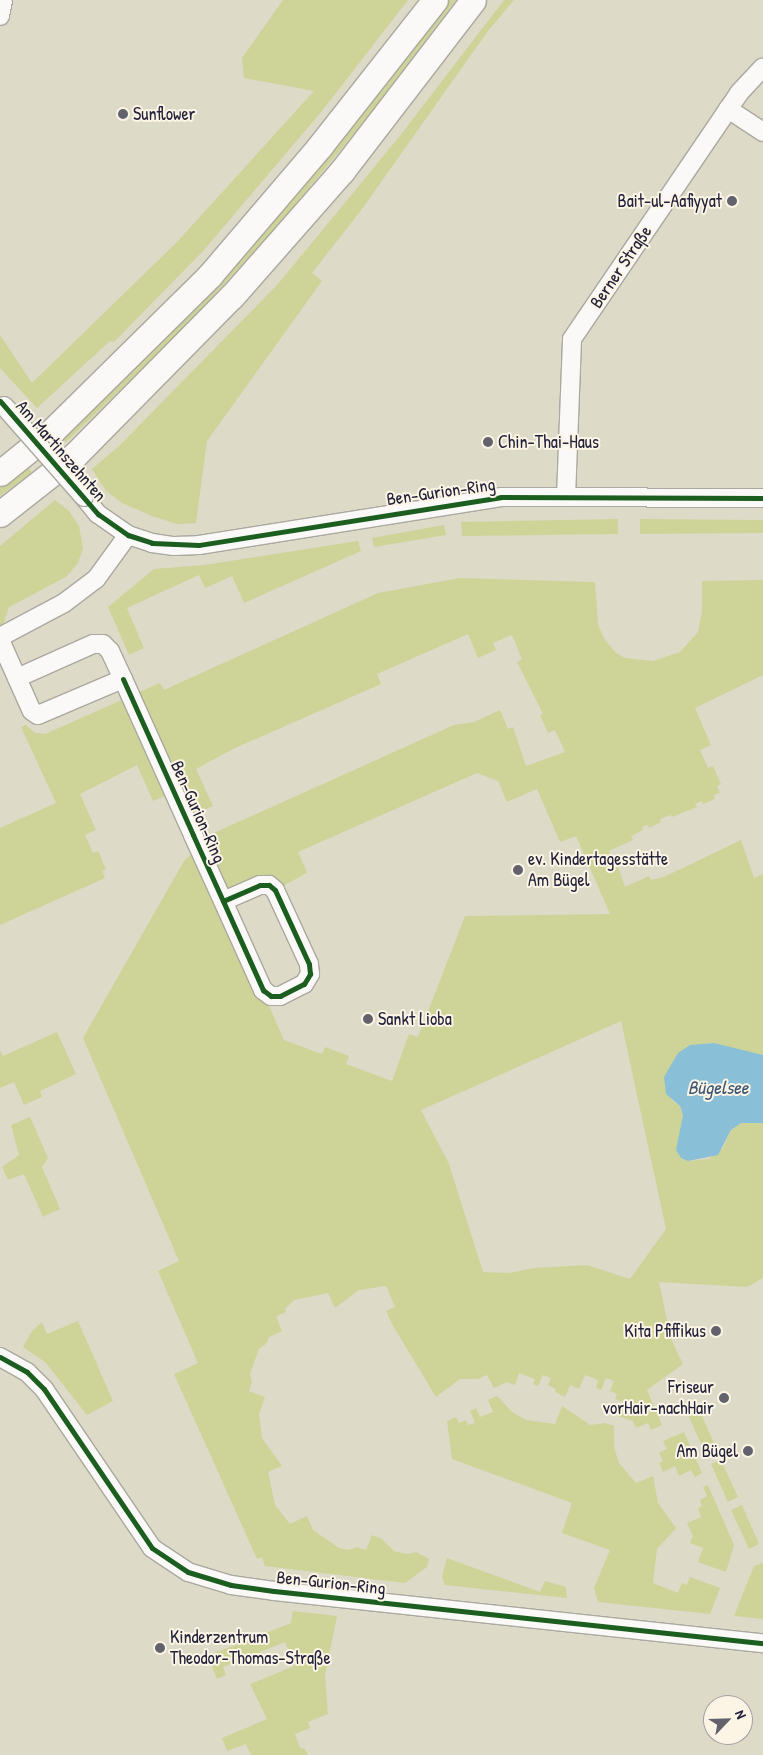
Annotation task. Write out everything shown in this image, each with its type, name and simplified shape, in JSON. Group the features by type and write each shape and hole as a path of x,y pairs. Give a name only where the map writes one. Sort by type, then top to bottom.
{"highway":[{"path":"0,473 52,431 210,275 320,146 434,0"},
{"path":"0,514 75,455 232,296 342,171 473,0"}],"street":[{"path":"0,16 4,0"},
{"name":"Berner Straße","path":"566,497 572,339 728,109 763,67"},
{"path":"728,109 763,132"},
{"name":"Am Martinszehnten","path":"2,404 98,514 128,535"},
{"name":"Ben-Gurion-Ring","path":"128,535 152,543 199,545 470,500 566,497 763,498"},
{"path":"122,679 38,715 32,711 0,639 75,596 102,572 128,535"},
{"name":"Ben-Gurion-Ring","path":"17,678 93,644 103,644 110,651 122,679 223,902 263,990 271,996 280,996 304,984 310,974 308,964 275,890 269,885 260,885 223,902"},
{"name":"Ben-Gurion-Ring","path":"0,1357 27,1372 44,1389 152,1548 188,1572 231,1584 274,1591 763,1644"}],"green space":[{"path":"283,0 408,0 322,111 204,250 114,342 110,341 37,408 0,368 0,335 32,383 176,243 314,91 244,78 242,58"},
{"path":"449,0 456,0 370,114 275,229 178,334 66,442 61,437 155,348 275,219 355,124"},
{"path":"504,0 514,0 488,31 362,209 312,273 322,281 207,441 196,523 177,524 152,516 122,503 106,491 92,469 119,446 278,284 399,137"},
{"path":"27,467 32,472 0,496 0,488"},
{"path":"55,500 69,511 79,526 83,548 78,563 66,577 9,607 0,634 0,546"},
{"path":"618,519 618,534 462,536 461,522"},
{"path":"640,519 763,520 763,533 640,534"},
{"path":"444,525 446,535 374,547 372,538"},
{"path":"358,541 361,551 244,603 232,576 205,588 199,575 127,608 144,648 129,655 108,607 154,569 204,565"},
{"path":"460,578 595,582 598,625 605,640 616,653 625,658 653,661 680,652 698,632 702,612 702,581 763,580 763,675 695,708 711,745 700,750 708,768 713,766 721,784 717,786 720,793 714,795 715,799 703,804 702,801 695,804 697,807 672,817 671,815 660,819 661,822 649,828 648,825 642,827 643,830 631,836 633,840 609,851 611,856 614,855 625,887 649,876 651,880 664,877 741,840 754,878 763,874 763,1055 738,1051 672,1100 680,1106 683,1115 681,1158 688,1161 709,1159 723,1148 731,1130 741,1122 763,1123 763,1278 747,1287 659,1282 671,1339 683,1364 647,1390 662,1425 651,1430 648,1423 636,1428 633,1421 618,1416 623,1402 615,1399 617,1394 610,1391 614,1381 606,1378 601,1390 596,1388 598,1380 585,1375 579,1389 570,1385 565,1397 555,1392 556,1389 548,1385 551,1378 543,1375 538,1386 533,1384 535,1379 519,1373 515,1385 507,1382 494,1388 487,1375 478,1379 460,1379 436,1397 386,1311 395,1307 386,1286 359,1290 335,1308 328,1293 294,1300 285,1309 286,1312 276,1316 282,1331 269,1337 266,1344 259,1349 250,1374 252,1382 249,1391 265,1397 259,1414 262,1438 282,1466 268,1472 275,1505 290,1524 307,1516 313,1530 339,1548 349,1550 357,1547 366,1550 372,1535 382,1539 394,1551 407,1554 416,1552 429,1559 427,1567 405,1583 265,1566 262,1557 257,1559 174,1374 198,1363 158,1271 179,1261 83,1038 184,861 198,847 196,841 454,725 474,722 500,710 508,729 513,727 526,766 565,752 555,730 548,733 540,715 543,714 517,662 522,659 512,635 493,643 496,650 478,658 468,634 377,674 381,684 235,748 196,769 213,806 185,818 174,792 153,801 137,765 80,794 96,830 85,835 93,853 98,851 106,869 102,871 105,878 0,925 0,828 56,803 21,727 26,725 35,733 45,734 160,683 164,690 378,593","holes":["477,773 498,781 507,802 537,789 560,842 576,836 610,914 465,916 418,1037 409,1034 392,1081 346,1064 349,1056 325,1047 322,1054 284,1040 223,902 275,890 307,873 298,852","621,1021 666,1229 630,1279 587,1265 534,1268 509,1273 483,1272 449,1164 421,1110"]},
{"path":"57,1032 76,1074 40,1091 42,1097 24,1105 14,1082 0,1088 0,1050 3,1056"},
{"path":"30,1117 48,1158 42,1167 60,1209 43,1217 24,1174 8,1180 2,1167 19,1155 11,1125"},
{"path":"78,1321 113,1401 87,1415 45,1362 23,1347 32,1331 42,1322 47,1334"},
{"path":"497,1396 512,1412 526,1420 555,1424 562,1406 590,1425 605,1423 614,1426 614,1447 619,1463 636,1483 653,1476 658,1503 676,1528 657,1549 653,1583 678,1593 682,1583 687,1585 690,1577 720,1588 710,1614 598,1602 594,1588 610,1550 562,1533 572,1503 452,1459 447,1421 456,1417 459,1423 466,1420 468,1425 475,1423 470,1411 476,1408 480,1417 493,1412 488,1400"},
{"path":"696,1403 718,1452 707,1457 685,1408"},
{"path":"684,1432 702,1473 695,1477 691,1470 679,1476 675,1466 663,1472 659,1463 663,1461 659,1453 667,1449 663,1441"},
{"path":"721,1460 738,1497 728,1502 711,1464"},
{"path":"708,1485 734,1545 726,1572 698,1562 703,1548 690,1543 693,1536 687,1523 701,1517 698,1508 702,1506 700,1500 707,1496 703,1487"},
{"path":"742,1505 759,1544 749,1549 731,1510"},
{"path":"447,1558 540,1592 545,1581 566,1587 567,1598 445,1585 442,1577"},
{"path":"763,1563 763,1619 734,1616 754,1566"},
{"path":"293,1611 337,1616 325,1675 328,1714 308,1722 310,1728 295,1734 300,1748 305,1749 308,1755 251,1755 246,1744 227,1751 222,1738 267,1719 250,1684 292,1667 294,1663 285,1642 223,1667 226,1675 217,1679 207,1656 291,1623"}],"water":[{"name":"Bügelsee","path":"714,1043 763,1055 763,1123 741,1123 731,1130 718,1155 688,1161 681,1158 676,1150 683,1115 680,1106 666,1094 664,1077 678,1053 690,1045"}],"cycle path":[{"path":"0,401 98,514 128,535 152,543 199,545 501,497 763,498"},
{"path":"123,679 263,990 271,996 280,996 304,984 310,974 309,964 275,890 269,885 260,885 223,901"},
{"path":"0,1357 27,1372 44,1389 152,1548 188,1572 231,1585 274,1591 763,1643"}],"place":[{"name":"Sunflower","path":"123,114"},
{"name":"Bait-ul-Aafiyyat","path":"732,201"},
{"name":"Chin-Thai-Haus","path":"488,442"},
{"name":"ev. Kindertagesstätte Am Bügel","path":"518,870"},
{"name":"Sankt Lioba","path":"368,1019"},
{"name":"Kita Pfiffikus","path":"716,1331"},
{"name":"Friseur vorHair-nachHair","path":"724,1398"},
{"name":"Am Bügel","path":"748,1451"},
{"name":"Kinderzentrum Theodor-Thomas-Straße","path":"160,1648"}]}
